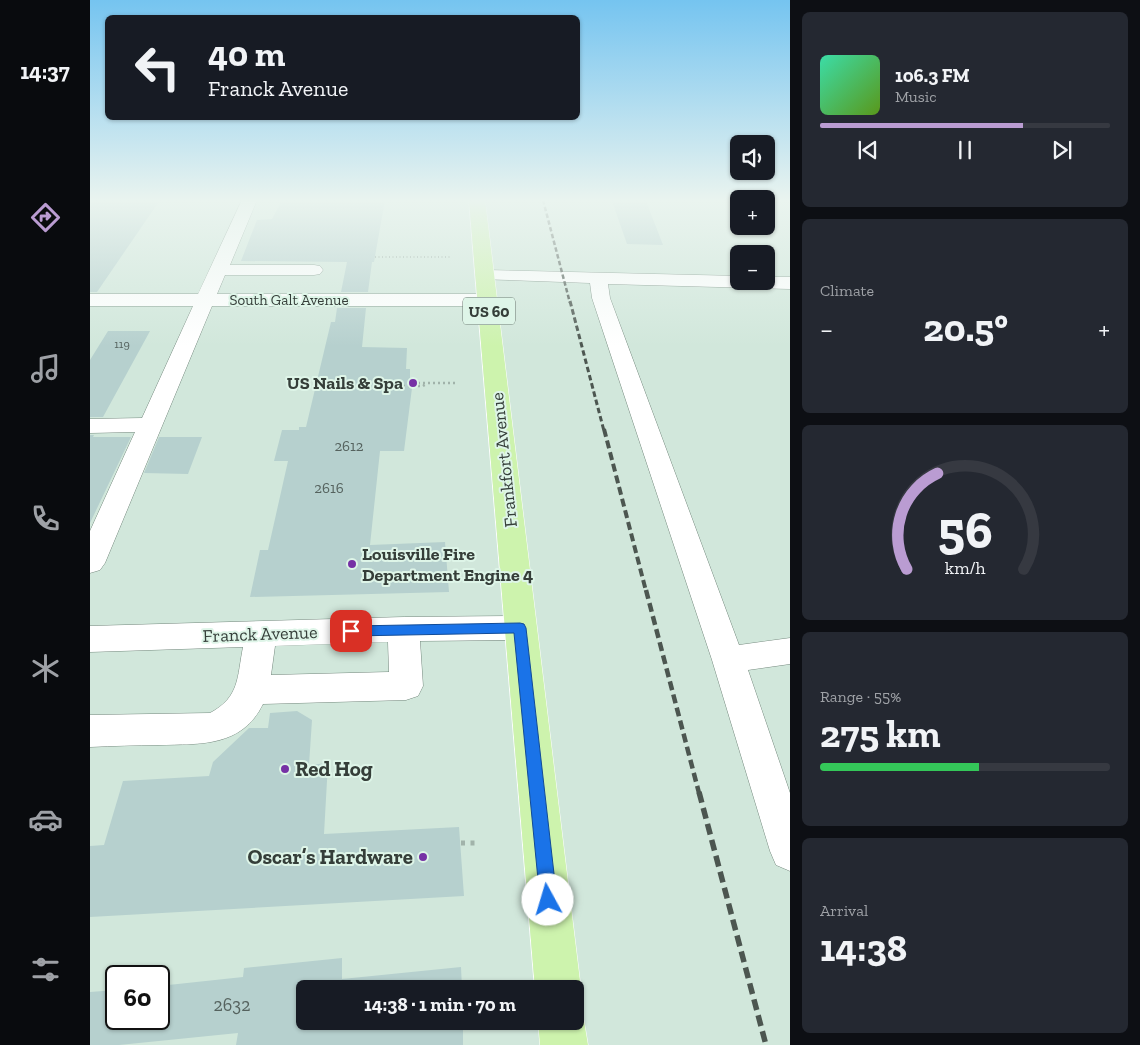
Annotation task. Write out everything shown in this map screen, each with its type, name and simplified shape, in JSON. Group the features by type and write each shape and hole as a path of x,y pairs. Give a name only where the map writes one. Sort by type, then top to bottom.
{"main road":[{"name":"Frankfort Avenue","path":"482,249 557,980"},
{"path":"562,1030 564,1045"}],"street":[{"path":"90,563 229,249"},
{"path":"220,270 314,270"},
{"path":"485,275 790,283"},
{"path":"598,278 601,298 728,660 790,851"},
{"name":"South Galt Avenue","path":"90,300 487,300"},
{"path":"90,426 152,425"},
{"name":"Franck Avenue","path":"90,640 404,629 520,628"},
{"path":"252,690 406,686 404,629"},
{"path":"90,731 210,728 222,725 239,712 250,698 262,634"},
{"path":"728,660 790,651"}],"path":[{"path":"375,257 452,257"},
{"path":"413,383 457,383"},
{"path":"403,386 423,386 428,383"},
{"path":"461,843 477,843"}],"building":[{"path":"90,249 127,249 97,292 90,292"},
{"path":"246,249 376,249 374,262 372,262 368,292 341,292 347,262 241,261"},
{"path":"337,308 366,308 362,347 407,348 406,369 410,369 410,378 413,380 404,451 380,451 370,545 445,542 449,592 250,597 260,550 268,550 288,461 274,461 282,430 299,430 299,427 306,427 331,322 335,322"},
{"path":"108,331 150,331 103,417 90,417 90,360"},
{"path":"90,435 94,435 93,437 131,437 90,523"},
{"path":"159,437 202,437 188,474 144,473"},
{"path":"297,711 312,720 309,765 328,763 324,834 459,827 464,896 90,917 90,846 104,845 123,781 209,776 213,762 249,728 268,728 270,713"},
{"path":"342,958 342,979 461,967 462,980 296,980 296,1030 463,1030 463,1045 236,1045 238,1033 119,1045 90,1045 90,992 105,991 105,1030 170,1030 170,985 243,977 244,968"}],"railway":[{"path":"556,249 570,303"},
{"path":"570,301 604,431"},
{"path":"604,429 646,591"},
{"path":"646,590 699,793"},
{"path":"699,792 766,1045"}],"place":[{"name":"US Nails & Spa","path":"413,383"},
{"name":"Louisville Fire Department Engine 4","path":"352,564"},
{"name":"Red Hog","path":"285,769"},
{"name":"Oscar’s Hardware","path":"423,857"}],"route":[{"path":"351,631 520,628 548,900"}]}
